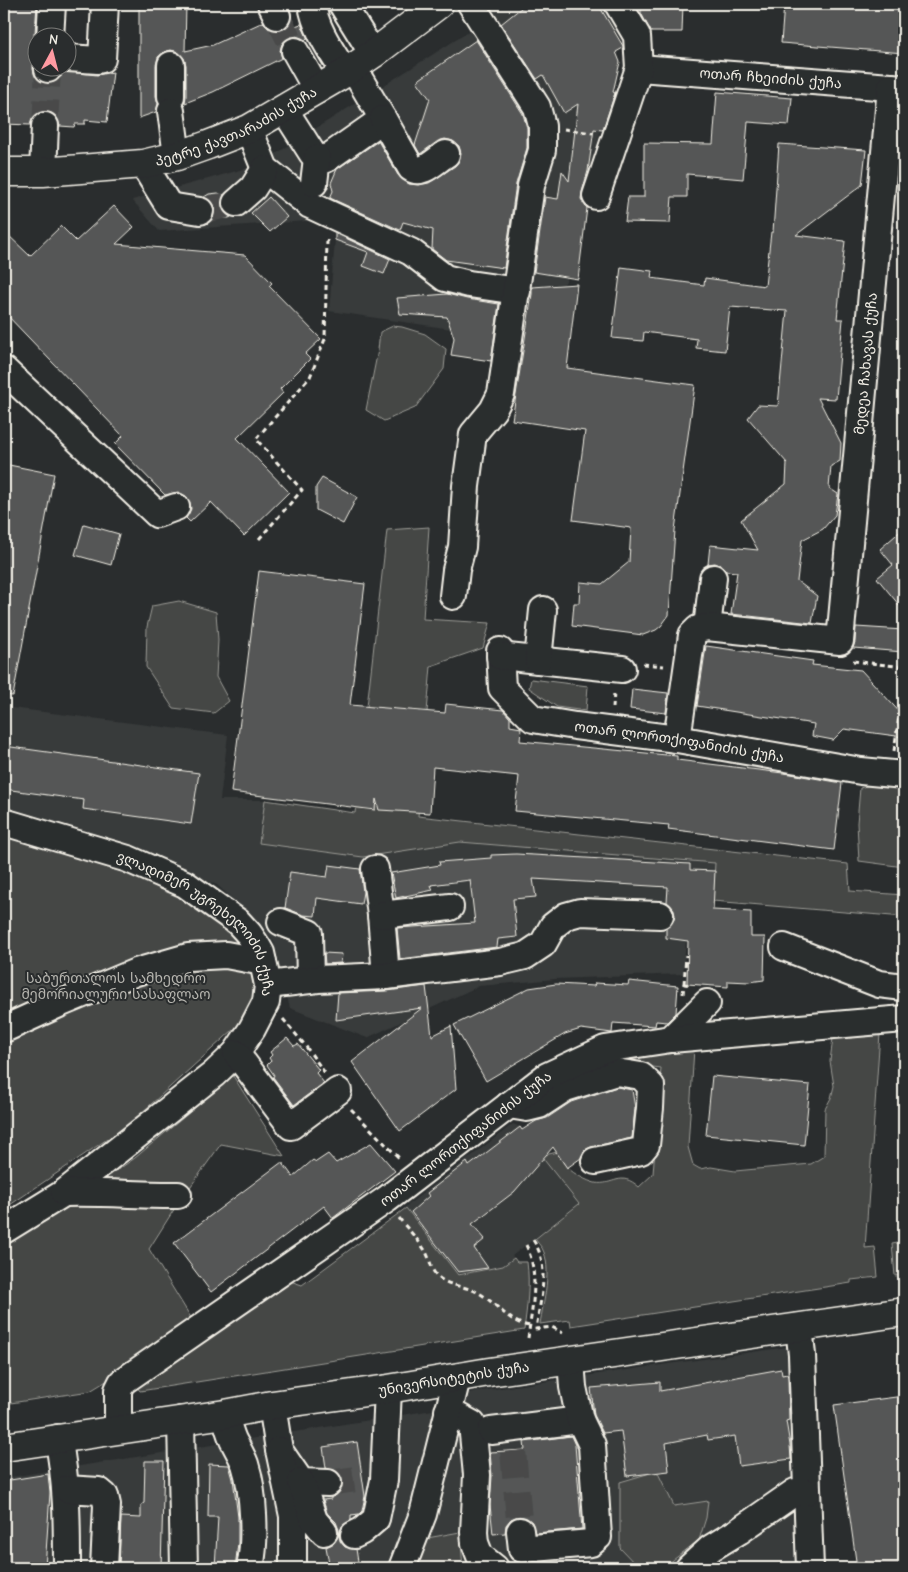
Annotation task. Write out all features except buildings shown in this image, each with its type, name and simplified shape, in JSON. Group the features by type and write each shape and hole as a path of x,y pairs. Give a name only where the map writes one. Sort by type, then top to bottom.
{"main road":[{"name":"პეტრე ქავთარაძის ქუჩა","path":"4,172 43,172 143,164 177,156 249,129 357,65 439,4"},
{"name":"უნივერსიტეტის ქუჩა","path":"4,1446 225,1414 272,1404 388,1389 571,1360 904,1312"}],"street":[{"path":"51,28 52,4"},
{"path":"78,62 102,59 105,4"},
{"path":"312,4 325,42 357,65"},
{"path":"342,4 357,65 383,118 411,168 415,171 420,171 446,154"},
{"path":"453,596 456,570 462,547 466,486 473,434 493,410 502,394 531,186 542,150 542,126 537,107 471,4"},
{"path":"596,196 639,68 637,36 618,4"},
{"path":"295,51 317,90"},
{"path":"171,65 171,103 177,156"},
{"name":"ოთარ ჩხეიძის ქუჩა","path":"639,68 898,88"},
{"name":"მედეა ჩახავას ქუჩა","path":"840,641 898,88"},
{"path":"284,109 312,153 316,170 326,159 383,118"},
{"path":"43,172 45,126"},
{"path":"249,129 265,169 310,205 411,252 445,278 469,284 517,291"},
{"path":"143,164 169,206 200,211"},
{"path":"236,203 253,188 265,169"},
{"path":"4,370 158,514 176,507"},
{"path":"707,627 713,578"},
{"path":"543,610 538,660 619,669"},
{"path":"677,739 692,635 698,629 707,627 840,641"},
{"name":"ოთარ ლორთქიფანიძის ქუჩა","path":"538,660 500,654 502,688 533,719 677,739 862,770 899,764"},
{"name":"ვლადიმერ უგრეხელიძის ქუჩა","path":"4,822 128,859 185,884 238,922 257,946 266,983 252,1029 236,1053 214,1074 64,1193 4,1230"},
{"path":"375,869 386,976"},
{"path":"381,915 450,907"},
{"path":"4,1029 58,1004 136,972 188,957 226,955 266,983 386,976 500,962 525,956 543,944 553,926 566,916 580,912 660,915"},
{"path":"281,922 309,933 310,980"},
{"path":"784,947 879,984 904,987"},
{"path":"671,1039 707,1003"},
{"name":"ოთარ ლორთქიფანიძის ქუჩა","path":"118,1429 118,1390 122,1382 387,1199 547,1076 605,1049 671,1039 904,1019"},
{"path":"236,1053 291,1126 338,1091"},
{"path":"509,1105 527,1108 539,1105 565,1088 616,1072 641,1076 651,1086 646,1145 641,1151 594,1162"},
{"path":"64,1193 104,1192 178,1196"},
{"path":"799,1327 802,1355 810,1568"},
{"path":"520,1531 522,1549 590,1543 598,1537 592,1445 580,1420 573,1387 571,1360"},
{"path":"402,1568 423,1514 457,1378"},
{"path":"354,1535 376,1519 373,1479 388,1389"},
{"path":"272,1404 279,1450 293,1516 293,1568"},
{"path":"448,1411 472,1424 476,1475 475,1542 480,1556 495,1568"},
{"path":"225,1414 232,1437 244,1464 250,1488 253,1520 250,1568"},
{"path":"181,1420 184,1568"},
{"path":"505,1437 580,1420"},
{"path":"58,1438 66,1489 67,1568"},
{"path":"279,1450 301,1482 314,1520 324,1532"},
{"path":"301,1482 328,1483"},
{"path":"66,1489 99,1491 105,1496 107,1505 104,1568"},
{"path":"689,1568 711,1548 795,1492 806,1492"}],"path":[{"path":"542,126 616,137"},
{"path":"259,539 302,490 256,439 310,377 325,340 327,241 328,222 331,214"},
{"path":"840,641 838,659 904,667 899,764"},
{"path":"610,730 619,669"},
{"path":"684,984 686,955"},
{"path":"266,983 289,1025 338,1091"},
{"path":"367,1126 417,1176"},
{"path":"394,1212 427,1254 434,1272 443,1281 476,1291 514,1320 523,1325 530,1326"},
{"path":"532,1240 538,1248 543,1264 536,1329 552,1327 563,1333"},
{"path":"526,1245 534,1267 528,1338"}],"shaded area":[{"path":"501,4 609,4 618,39 615,68 566,281 554,299 517,314 512,338 329,311 335,225 323,220 159,231 132,200 258,165 484,22"},
{"path":"4,707 228,735 220,800 265,800 259,843 363,857 460,842 715,863 713,901 686,941 683,974 556,979 479,986 367,1038 290,1008 277,961 274,941 250,915 217,885 136,850 4,816"},
{"path":"513,1124 520,1127 579,1204 512,1256 514,1258 504,1266 458,1275 405,1207"},
{"path":"794,1346 803,1568 659,1568 664,1567 699,1540 707,1501 674,1506 620,1548 639,1568 463,1568 460,1532 422,1539 459,1394"},
{"path":"433,1410 442,1411 394,1568 4,1568 4,1478"}],"green space":[{"path":"393,326 425,334 446,349 444,369 415,408 384,421 366,410 380,332"},
{"path":"429,527 423,619 490,623 483,648 431,666 418,816 848,864 850,891 904,895 904,917 713,901 715,863 460,842 363,857 259,843 265,800 355,813 387,530"},
{"path":"179,601 216,612 218,640 216,677 229,701 214,713 173,708 146,667 147,627 152,606"},
{"path":"531,679 588,686 586,711 557,707 529,688"},
{"path":"869,785 904,788 904,867 859,861 857,823 860,788"},
{"name":"საბურთალოს სამხედრო მემორიალური სასაფლაო","path":"4,827 143,875 237,927 252,955 254,1001 244,1020 128,1125 4,1209"},
{"path":"880,1033 865,1248 875,1247 878,1277 851,1280 851,1283 571,1326 570,1320 540,1324 547,1265 542,1248 535,1239 579,1204 541,1156 557,1152 565,1165 571,1170 588,1181 595,1183 622,1179 632,1182 639,1187 653,1174 661,1068 630,1064 593,1063 694,1048 688,1147 693,1165 700,1169 711,1167 735,1171 811,1164 824,1156 825,1109 831,1098 834,1086 830,1061 833,1038"},
{"path":"233,1076 284,1156 221,1144 173,1211 149,1249 193,1321 118,1374 90,1391 4,1404 4,1245 51,1216 135,1158"},
{"path":"406,1208 458,1275 503,1266 514,1258 517,1262 527,1262 528,1288 524,1330 140,1391 136,1386 284,1279 302,1285"},
{"path":"904,1242 904,1275 895,1276 892,1244"},
{"path":"657,1471 674,1506 708,1501 706,1518 699,1540 664,1567 639,1568 620,1548 620,1482"},
{"path":"460,1532 463,1568 410,1568 422,1539"}],"tunnel":[{"path":"277,16 295,51"},
{"path":"45,126 48,78"},
{"path":"200,211 236,203"},
{"path":"513,1451 520,1531"},
{"path":"328,1483 363,1478"}]}
